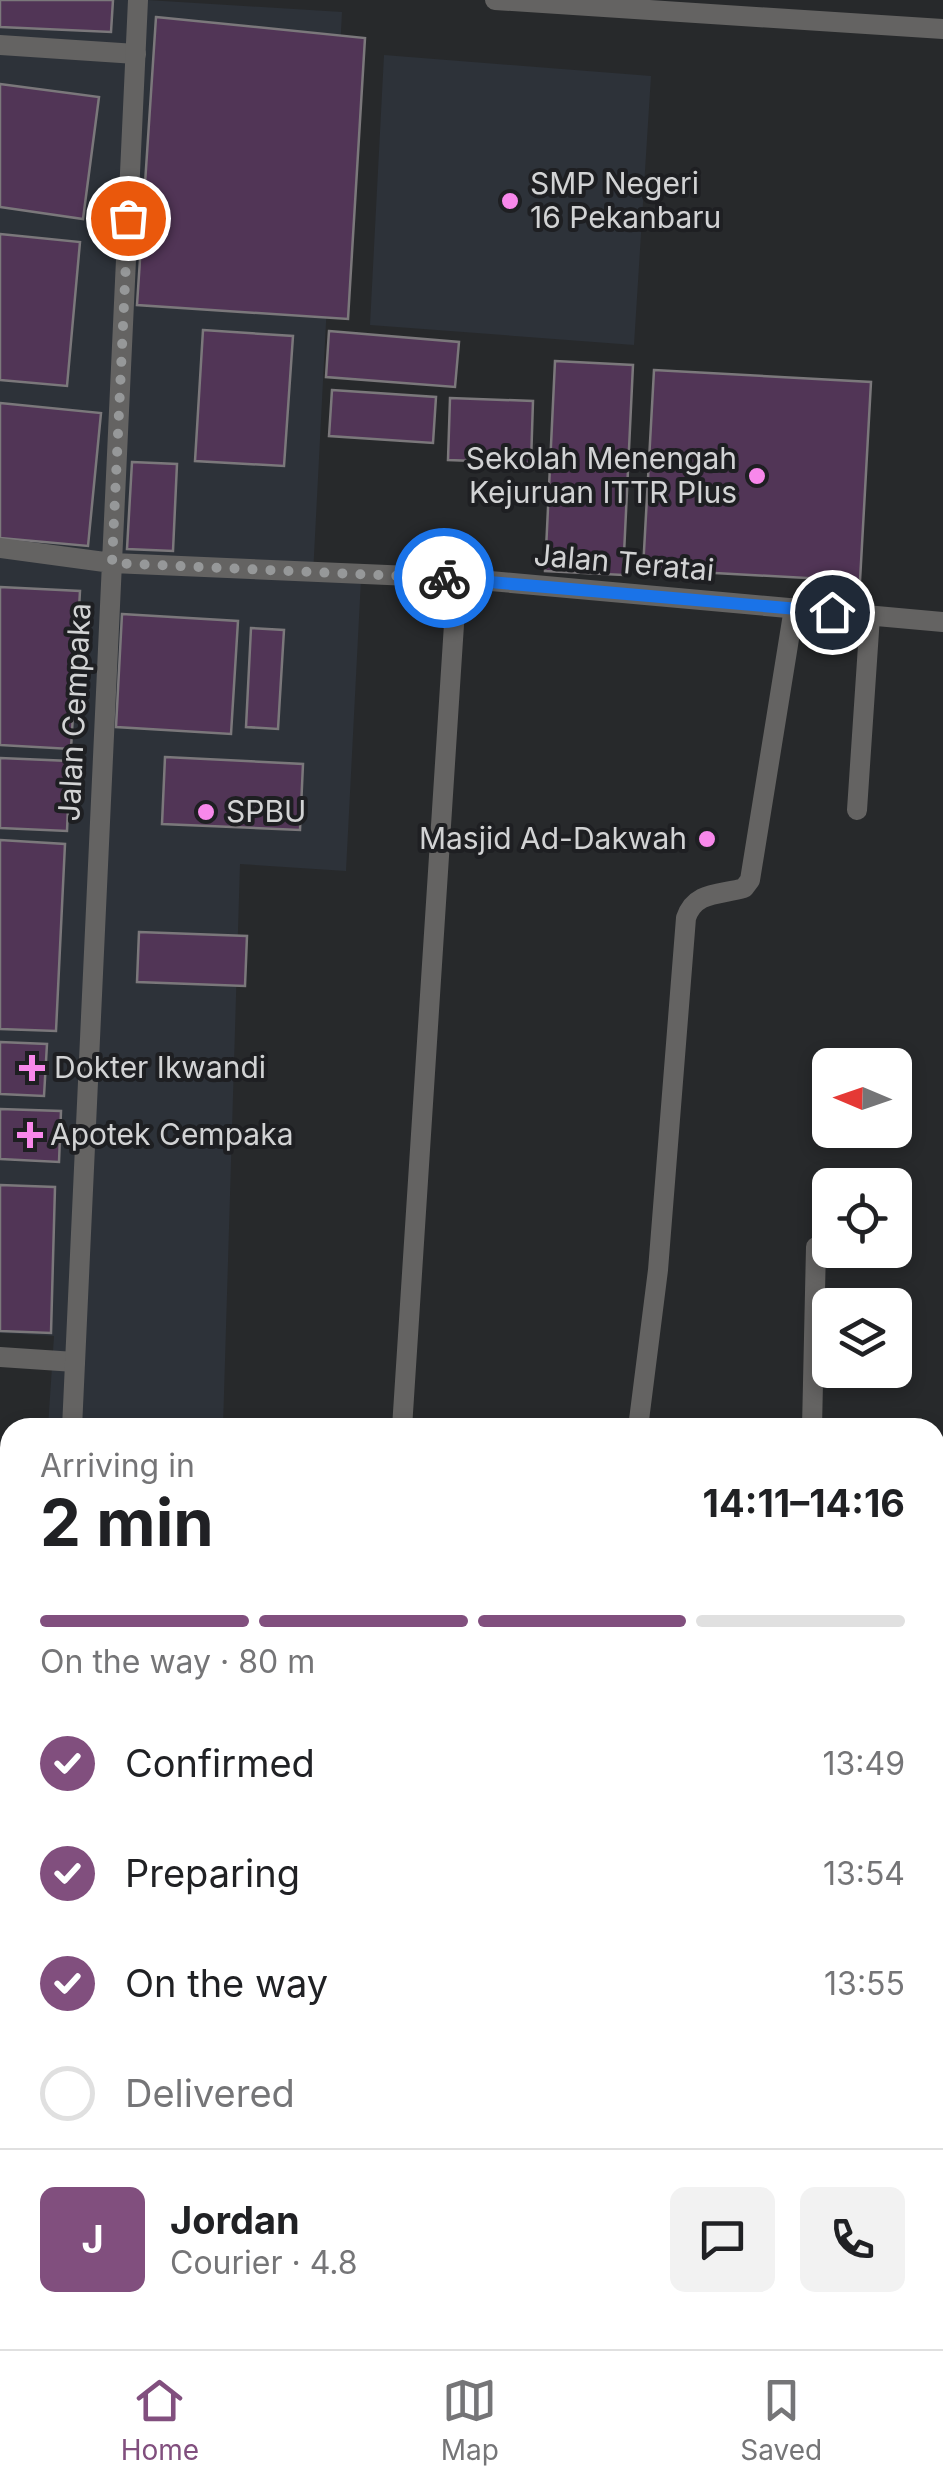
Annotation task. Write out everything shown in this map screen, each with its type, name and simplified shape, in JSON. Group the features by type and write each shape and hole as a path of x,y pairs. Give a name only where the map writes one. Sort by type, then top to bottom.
{"street":[{"name":"Jalan Cempaka","path":"72,1418 138,0"},
{"path":"495,0 943,29"},
{"path":"0,45 136,54"},
{"name":"Jalan Teratai","path":"0,548 112,563 457,578 943,622"},
{"path":"403,1418 457,578"},
{"path":"639,1418 658,1270 686,918 690,904 704,896 744,888 750,880 794,608"},
{"path":"857,810 870,616"},
{"path":"812,1418 816,1268"},
{"path":"0,1357 75,1362"}],"shaded area":[{"path":"0,0 147,0 342,12 313,575 361,579 346,871 240,864 223,1418 49,1418 54,1336 0,1333"},
{"name":"SMP Negeri 16 Pekanbaru","path":"384,55 651,76 634,345 370,325"}],"building":[{"path":"0,0 113,0 111,32 0,27"},
{"path":"156,17 365,38 348,319 137,305"},
{"path":"0,84 99,97 83,219 0,207"},
{"path":"0,234 80,242 67,386 0,380"},
{"path":"203,330 293,336 284,466 195,461"},
{"path":"329,331 459,342 455,387 326,377"},
{"path":"555,361 633,365 623,575 545,571"},
{"name":"Sekolah Menengah Kejuruan ITTR Plus","path":"654,370 871,382 860,581 643,569"},
{"path":"332,390 436,397 433,443 329,436"},
{"path":"450,398 533,401 531,463 448,460"},
{"path":"0,403 101,413 88,546 0,538"},
{"path":"132,462 177,464 173,551 127,549"},
{"path":"0,587 80,591 71,749 0,745"},
{"path":"122,614 238,621 231,734 116,727"},
{"path":"251,628 284,630 278,729 246,727"},
{"path":"165,757 303,764 300,830 162,824"},
{"path":"0,758 70,761 67,831 0,828"},
{"path":"0,840 65,844 56,1031 0,1029"},
{"path":"139,932 247,936 245,986 137,982"},
{"path":"0,1042 47,1044 44,1096 0,1094"},
{"name":"Apotek Cempaka","path":"0,1109 61,1111 59,1162 0,1159"},
{"path":"0,1185 55,1187 51,1333 0,1331"}],"way so far":[{"path":"128,218 112,563 444,578"}],"place":[{"name":"SMP Negeri 16 Pekanbaru","path":"510,201"},
{"name":"Sekolah Menengah Kejuruan ITTR Plus","path":"757,476"},
{"name":"SPBU","path":"206,812"},
{"name":"Masjid Ad-Dakwah","path":"707,839"},
{"name":"Dokter Ikwandi","path":"32,1068"},
{"name":"Apotek Cempaka","path":"30,1135"}],"route":[{"path":"444,578 832,612"}]}
